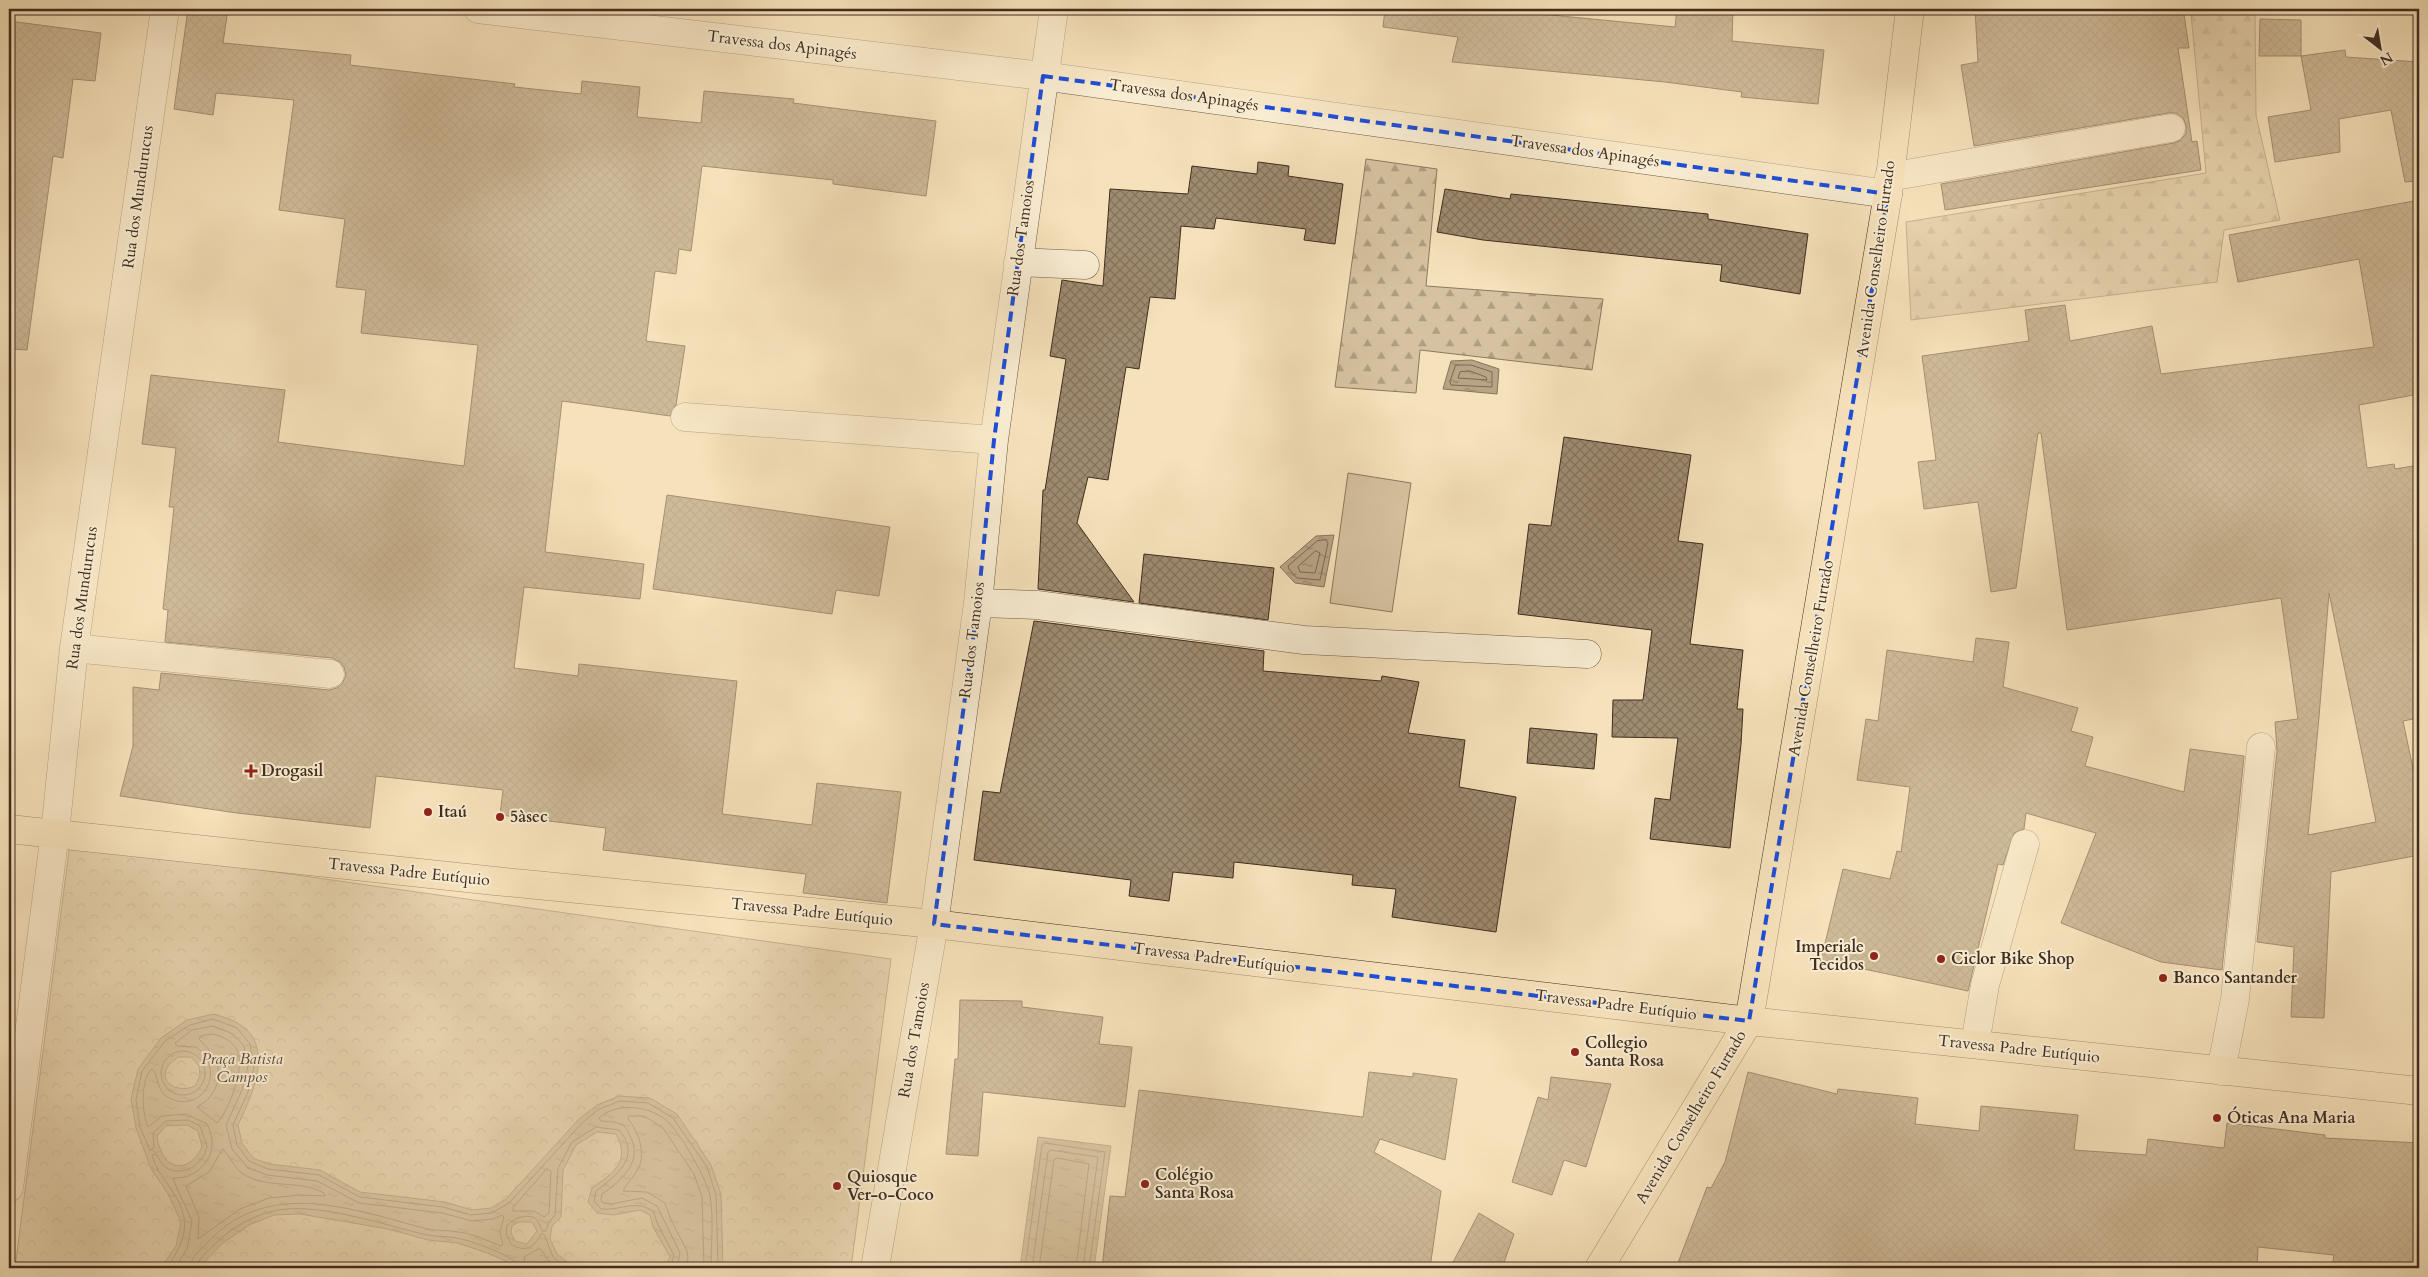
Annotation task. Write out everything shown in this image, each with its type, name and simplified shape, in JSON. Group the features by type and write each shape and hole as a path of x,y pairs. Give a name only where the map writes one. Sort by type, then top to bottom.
{"main road":[{"name":"Avenida Conselheiro Furtado","path":"1599,1268 1749,1021 1889,186 1910,9"},
{"name":"Travessa Padre Eutíquio","path":"9,829 495,881 934,924 1749,1021 2419,1091"}],"street":[{"name":"Rua dos Mundurucus","path":"9,1188 55,833 74,648 165,9"},
{"name":"Travessa dos Apinagés","path":"478,9 1043,76 1889,186 2170,128"},
{"name":"Rua dos Tamoios","path":"876,1268 934,924 978,603 994,440 1043,76 1054,9"},
{"path":"1018,262 1086,265"},
{"path":"685,418 994,440"},
{"path":"978,603 1037,605 1304,640 1587,654"},
{"path":"74,648 330,674"},
{"path":"2221,1071 2235,999 2261,747"},
{"path":"1975,1044 1985,985 2025,844"}],"highlighted area":[{"path":"1043,76 1888,194 1749,1021 934,924 978,603 994,440"}],"green space":[{"path":"2255,13 2256,115 2280,220 2224,230 2217,282 1911,320 1906,222 2206,173 2191,14"},
{"path":"1366,159 1437,169 1426,286 1603,299 1592,370 1420,350 1416,393 1335,387"},
{"path":"1348,473 1411,483 1392,612 1330,603"},
{"name":"Praça Batista Campos","path":"70,843 891,959 851,1268 15,1268"}],"water":[{"path":"1472,360 1499,369 1497,394 1443,389 1451,361"},
{"path":"1334,535 1324,587 1295,583 1280,567 1316,536"},
{"path":"214,1014 227,1018 239,1024 250,1034 256,1045 258,1058 254,1087 238,1125 242,1143 253,1158 269,1164 320,1170 360,1192 445,1202 472,1210 491,1208 505,1200 579,1119 597,1105 619,1096 650,1098 677,1114 711,1165 721,1194 723,1268 665,1268 670,1257 653,1227 650,1215 640,1210 613,1215 597,1213 588,1202 592,1188 618,1166 622,1152 616,1134 597,1132 576,1145 563,1170 561,1217 552,1226 550,1239 557,1254 575,1268 520,1268 490,1254 458,1243 428,1240 388,1229 300,1214 274,1215 249,1225 223,1243 199,1268 161,1268 176,1246 181,1222 167,1192 151,1169 136,1128 131,1099 138,1069 161,1038 187,1020","holes":["178,1057 191,1057 199,1066 200,1076 195,1086 188,1088 176,1087 167,1081 165,1077 168,1066","187,1125 198,1131 202,1147 196,1157 189,1163 182,1166 175,1165 163,1156 157,1136 166,1126","519,1222 532,1222 537,1231 527,1244 515,1241 511,1233 512,1226"]},
{"path":"1038,1137 1111,1146 1094,1268 1020,1268"}],"building":[{"path":"188,9 228,9 223,43 351,55 350,65 515,84 514,87 581,94 582,81 640,87 637,117 701,123 704,91 794,99 793,103 936,121 926,196 833,184 833,180 702,166 691,251 679,249 676,274 655,271 646,341 685,346 676,405 670,416 562,401 545,552 644,564 640,599 524,587 514,668 578,676 579,664 737,681 722,814 812,825 817,783 901,792 887,903 803,893 806,874 603,850 606,828 500,815 503,790 376,776 370,828 237,813 120,796 133,746 133,687 159,690 161,673 329,690 337,688 342,684 346,675 344,667 340,662 332,658 165,642 168,610 163,609 174,507 169,507 176,448 142,444 151,375 285,390 278,442 464,466 478,345 361,333 366,290 336,287 345,219 279,210 294,100 216,93 213,115 174,109"},
{"path":"1385,9 1488,9 1675,27 1677,9 1733,9 1732,41 1824,50 1818,104 1741,97 1742,92 1665,82 1452,62 1458,37 1383,27"},
{"path":"1975,9 2121,9 2184,14 2189,48 2178,48 2192,142 2197,141 2201,170 1945,210 1941,184 2174,143 2181,140 2186,133 2186,125 2183,118 2176,113 2168,113 1974,146 1961,65 1978,62"},
{"path":"2260,19 2301,20 2301,56 2259,56"},
{"path":"9,21 101,33 95,81 73,79 63,158 53,156 27,350 9,349"},
{"path":"2345,50 2346,57 2419,62 2419,181 2405,182 2391,110 2339,119 2340,152 2275,162 2268,117 2311,110 2301,56"},
{"path":"1258,162 1289,166 1288,176 1343,184 1335,244 1304,240 1306,229 1216,218 1214,229 1181,226 1175,299 1150,297 1139,369 1126,367 1108,480 1088,477 1077,523 1134,602 1038,589 1043,490 1045,490 1066,359 1050,356 1062,280 1103,286 1110,189 1188,194 1192,166 1257,174"},
{"path":"1445,189 1510,199 1511,194 1708,214 1708,219 1808,234 1800,294 1720,281 1722,265 1483,240 1437,232"},
{"path":"2419,200 2419,394 2359,405 2367,468 2394,464 2395,469 2419,465 2419,718 2403,721 2415,778 2419,776 2419,855 2331,872 2324,1018 2291,1017 2294,947 2257,942 2277,751 2275,722 2298,719 2281,598 2067,630 2041,433 2038,433 2016,588 1991,592 1978,502 1924,509 1918,462 1936,460 1922,356 2029,341 2025,310 2065,305 2070,341 2152,326 2161,374 2374,347 2359,259 2238,282 2229,235","holes":["2329,593 2376,822 2308,835"]},
{"path":"1564,437 1691,455 1678,541 1703,544 1690,644 1743,650 1737,709 1743,709 1741,744 1730,848 1650,839 1655,798 1670,800 1678,738 1612,737 1613,700 1643,700 1652,630 1518,614 1529,524 1551,526"},
{"path":"667,495 890,527 879,596 836,590 832,614 653,589"},
{"path":"1144,554 1274,568 1268,620 1139,603"},
{"path":"1034,621 1264,651 1263,671 1381,681 1382,676 1419,682 1408,733 1465,740 1459,787 1516,797 1496,932 1392,917 1396,889 1352,885 1353,875 1234,862 1233,878 1173,872 1169,901 1129,896 1131,880 974,860 983,791 1000,793"},
{"path":"1976,638 2009,642 2003,687 2078,708 2071,731 2093,737 2085,766 2184,792 2190,749 2244,756 2222,970 2161,962 2061,923 2096,833 2026,813 2024,829 2014,833 2003,865 1998,864 1968,991 1821,960 1843,869 1890,879 1897,851 1901,852 1910,787 1857,780 1866,719 1878,721 1887,650 1973,662"},
{"path":"1530,728 1597,734 1594,769 1527,763"},
{"path":"960,1000 1022,1001 1022,1007 1103,1017 1099,1044 1132,1047 1125,1107 983,1092 978,1156 946,1154 955,1059 958,1059"},
{"path":"1369,1072 1413,1077 1413,1073 1457,1079 1445,1160 1380,1139 1374,1152 1441,1191 1430,1268 1102,1268 1110,1196 1125,1197 1139,1090 1363,1117"},
{"path":"1748,1072 1837,1094 1838,1089 1918,1098 1915,1124 1979,1131 1981,1106 2078,1115 2074,1150 2146,1155 2148,1139 2224,1148 2227,1123 2325,1135 2325,1138 2419,1143 2419,1268 2332,1268 2334,1255 2258,1247 2257,1268 1676,1268 1707,1187 1711,1188 1725,1162"},
{"path":"1551,1077 1611,1084 1586,1167 1564,1160 1552,1195 1512,1182 1538,1097 1548,1100"},
{"path":"1479,1213 1514,1234 1502,1268 1450,1268"}],"place":[{"name":"Drogasil","path":"251,771"},
{"name":"Itaú","path":"428,812"},
{"name":"5àsec","path":"500,817"},
{"name":"Imperiale Tecidos","path":"1874,956"},
{"name":"Ciclor Bike Shop","path":"1941,959"},
{"name":"Banco Santander","path":"2163,978"},
{"name":"Collegio Santa Rosa","path":"1575,1052"},
{"name":"Óticas Ana Maria","path":"2217,1118"},
{"name":"Colégio Santa Rosa","path":"1145,1184"},
{"name":"Quiosque Ver-o-Coco","path":"837,1186"}]}
